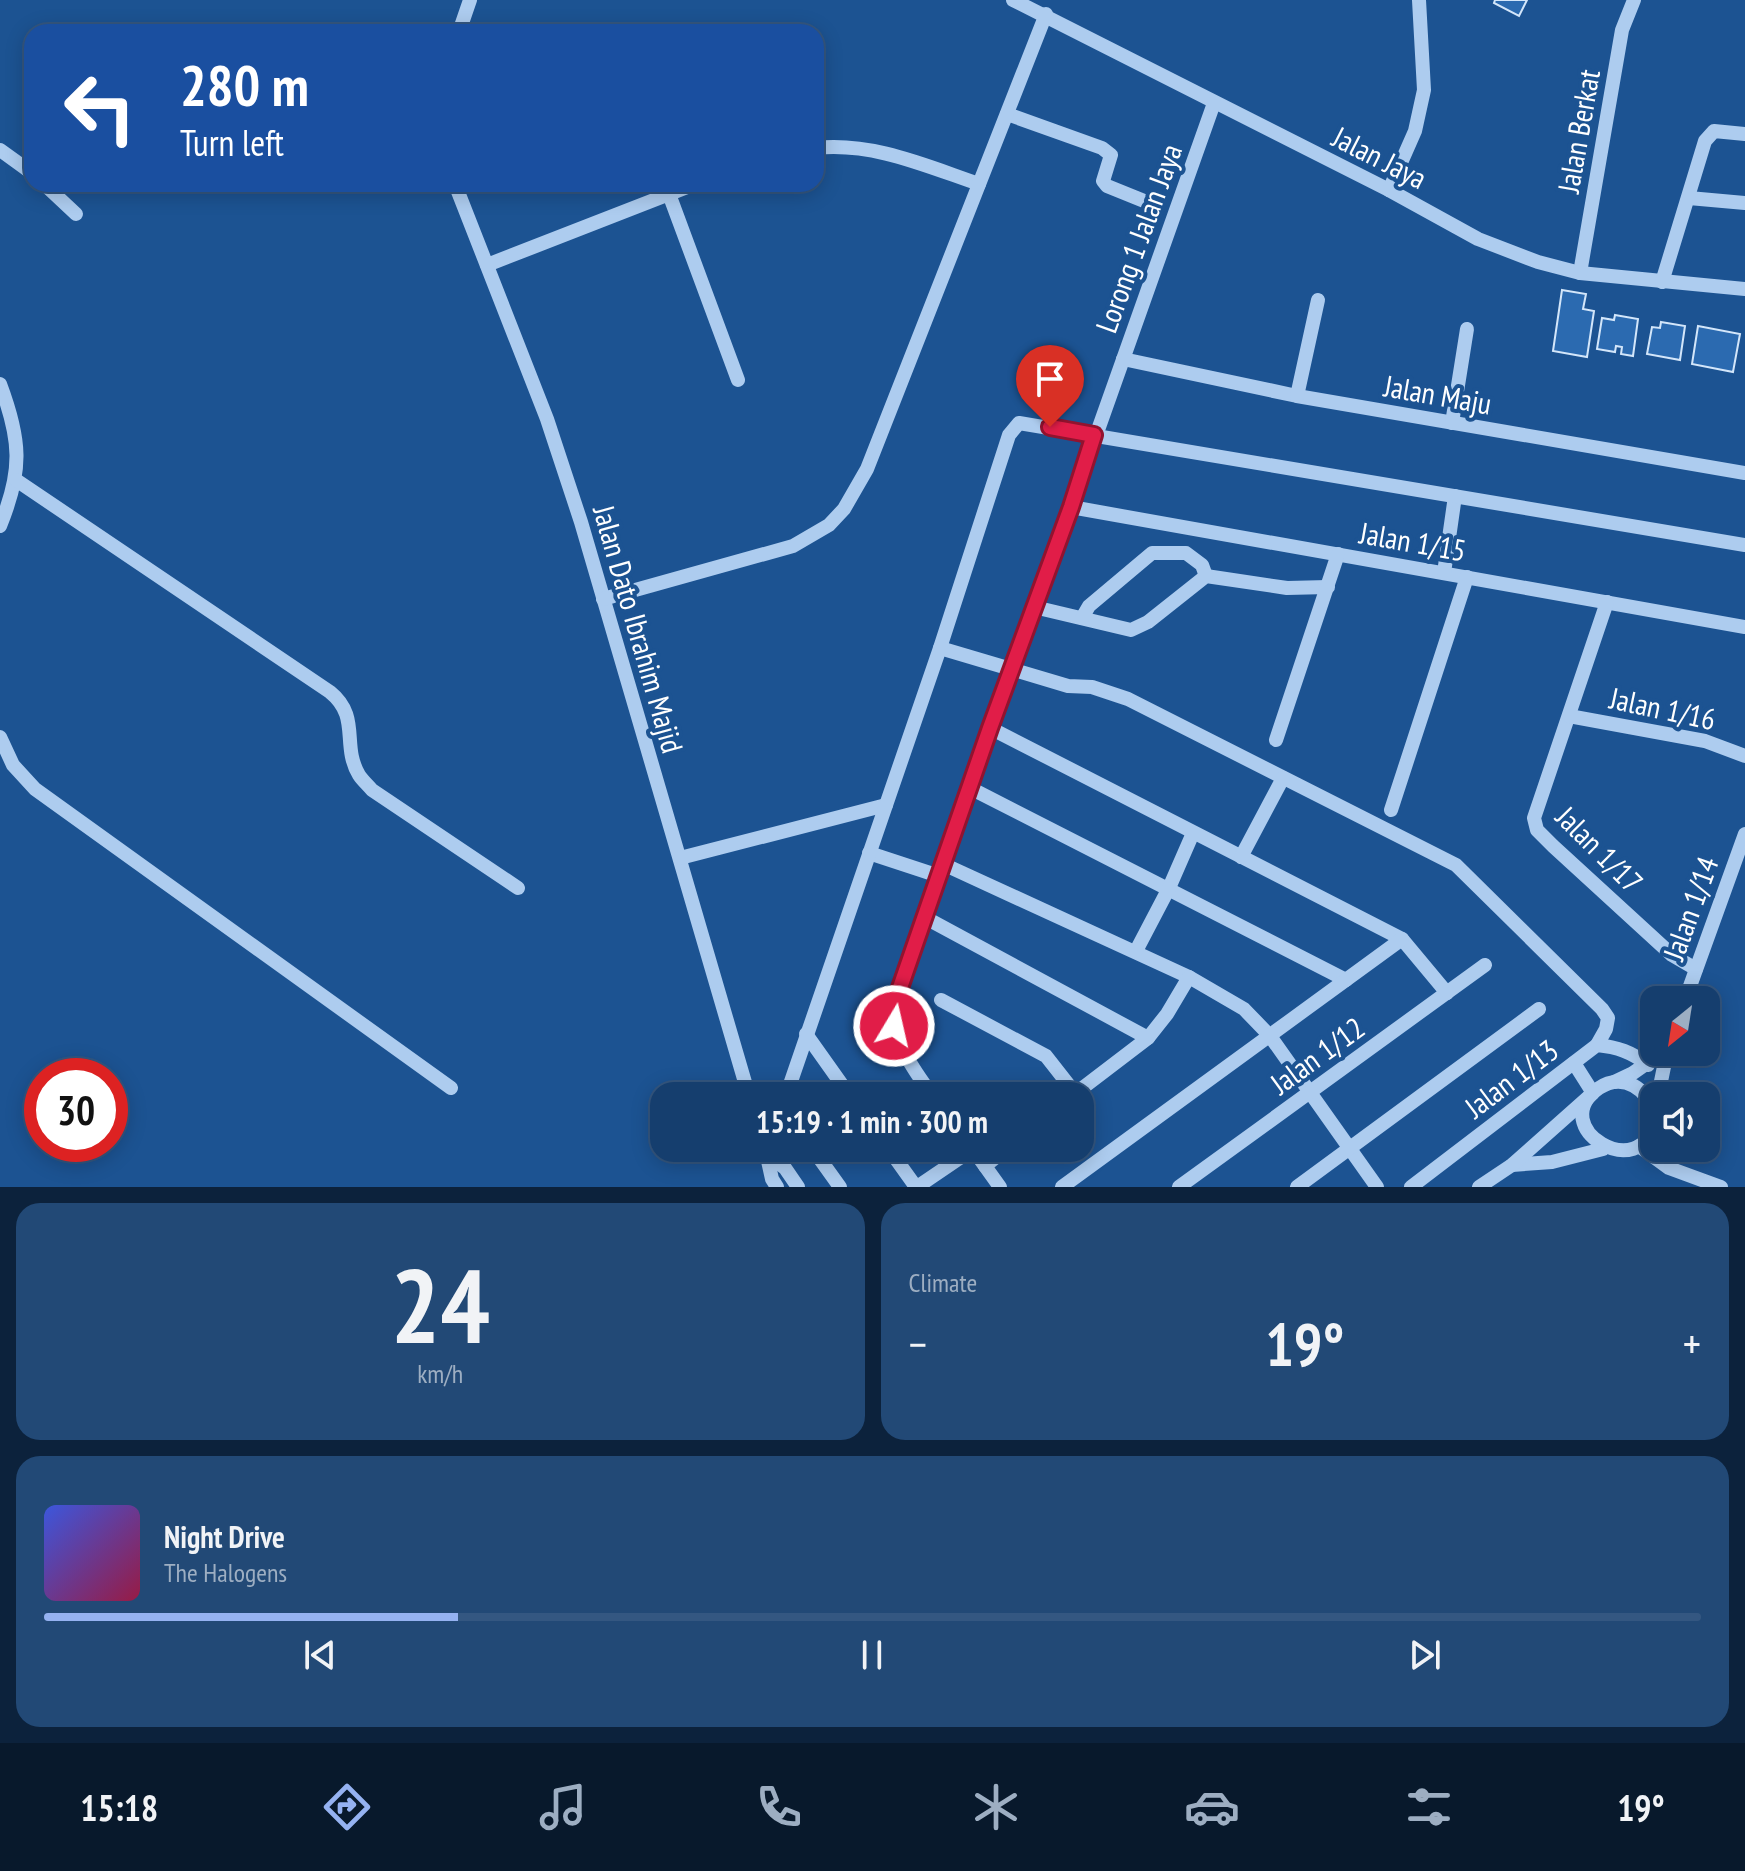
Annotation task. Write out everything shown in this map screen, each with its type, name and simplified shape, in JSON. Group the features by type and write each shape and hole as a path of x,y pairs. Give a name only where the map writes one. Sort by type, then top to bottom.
{"street":[{"path":"462,24 470,0"},
{"name":"Jalan Jaya","path":"1013,0 1389,190 1478,239 1538,262 1580,273 1745,289"},
{"path":"1389,190 1415,131 1424,90 1419,0"},
{"name":"Jalan Berkat","path":"1580,273 1622,30 1634,0"},
{"path":"603,599 793,546 829,525 844,509 867,469 1046,14"},
{"name":"Lorong 1 Jalan Jaya","path":"922,1082 908,1064 894,1026 894,1005 1214,103"},
{"path":"1007,114 1102,148 1111,155 1103,181 1107,186 1154,205"},
{"path":"1662,282 1702,148 1709,135 1718,131 1745,134"},
{"path":"824,147 882,151 979,184"},
{"path":"0,150 24,167"},
{"path":"53,192 76,214"},
{"name":"Jalan Dato Ibrahim Majid","path":"458,192 547,419 581,522 745,1082"},
{"path":"487,265 674,192"},
{"path":"669,194 738,380"},
{"path":"1689,198 1745,203"},
{"path":"1297,396 1318,300"},
{"path":"1452,423 1467,329"},
{"name":"Jalan Maju","path":"1123,359 1297,396 1745,473"},
{"path":"0,384 12,416 16,480 0,526"},
{"path":"791,1082 1014,427 1019,423 1745,545"},
{"path":"16,480 330,692 342,702 349,715 351,755 359,776 372,790 518,888"},
{"path":"1444,573 1455,496"},
{"name":"Jalan 1/15","path":"1071,507 1745,627"},
{"path":"1082,618 1089,606 1152,553 1186,553 1202,565 1206,576"},
{"path":"1276,740 1338,554"},
{"path":"1034,607 1131,630 1140,627 1206,576 1287,588 1328,587"},
{"path":"1391,810 1467,577"},
{"name":"Jalan 1/17","path":"1607,602 1535,807 1534,818 1537,830 1672,955 1696,969"},
{"path":"940,648 1068,686 1092,687 1120,696 1213,740 1456,865 1602,1009 1608,1018 1597,1045"},
{"name":"Jalan 1/16","path":"1569,716 1705,741 1745,756"},
{"path":"990,728 1402,939 1447,993"},
{"path":"0,737 13,765 35,789 451,1088"},
{"path":"1241,857 1283,778"},
{"path":"970,788 1346,980"},
{"path":"680,858 886,805"},
{"path":"1136,951 1193,833"},
{"name":"Jalan 1/14","path":"1690,986 1745,834"},
{"path":"869,853 941,870 1136,951 1244,1009 1270,1036 1377,1187"},
{"path":"924,917 1148,1038"},
{"path":"1062,1187 1402,939"},
{"name":"Jalan 1/12","path":"1179,1187 1485,965"},
{"path":"1090,1082 1148,1038 1189,977"},
{"path":"941,1000 1046,1056 1065,1082"},
{"path":"1297,1187 1539,1009"},
{"path":"806,1034 840,1082"},
{"name":"Jalan 1/13","path":"1411,1187 1597,1045 1614,1047 1640,1058"},
{"path":"1574,1063 1593,1093"},
{"path":"1479,1187 1512,1165 1602,1086 1646,1066"},
{"path":"1614,1082 1626,1082 1640,1089"},
{"path":"1593,1093 1587,1102 1584,1123 1587,1133 1603,1149"},
{"path":"1512,1165 1552,1162 1603,1149 1622,1152 1639,1146 1669,1168 1721,1187"},
{"path":"768,1162 777,1187"},
{"path":"778,1162 798,1187"},
{"path":"822,1162 840,1187"},
{"path":"898,1162 916,1187 952,1162"},
{"path":"982,1162 1000,1187"},
{"path":"985,1166 990,1162"}],"building":[{"path":"1495,0 1527,0 1519,16 1494,3"},
{"path":"1562,290 1586,294 1583,309 1594,311 1587,357 1553,351"},
{"path":"1615,315 1638,319 1633,356 1621,354 1622,347 1616,346 1615,352 1597,349 1602,318 1614,320"},
{"path":"1661,322 1685,326 1680,360 1647,354 1652,327 1660,328"},
{"path":"1698,326 1740,334 1733,372 1692,364"}],"route":[{"path":"894,1026 894,1005 1094,435 1050,427"}]}
